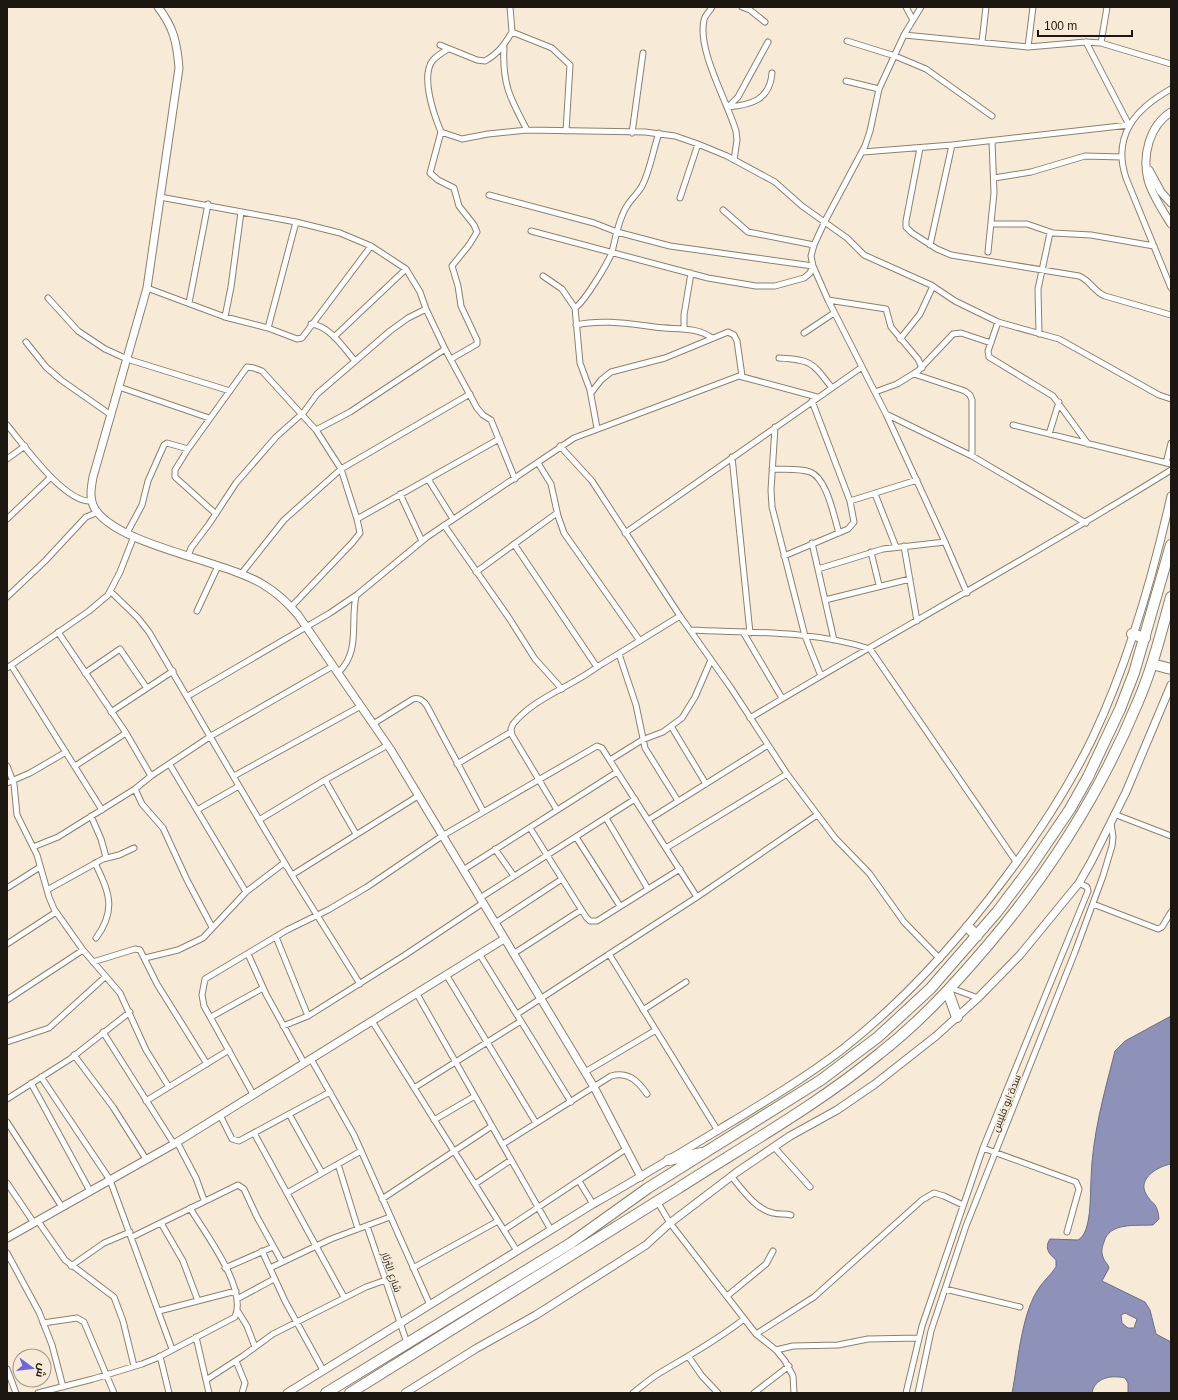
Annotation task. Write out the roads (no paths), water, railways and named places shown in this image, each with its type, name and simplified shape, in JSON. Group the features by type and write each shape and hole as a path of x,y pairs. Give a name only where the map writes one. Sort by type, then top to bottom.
{"highway":[{"path":"326,1393 570,1243 648,1188 710,1151 821,1080 856,1055 905,1014 935,984 977,936 1050,841 1088,776 1120,708 1145,638 1171,545"},
{"path":"350,1393 360,1390 602,1238 657,1201 828,1092 879,1055 950,990 1024,903 1065,843 1093,796 1115,753 1138,702 1152,664 1171,597"},
{"path":"1132,634 1145,638"},
{"path":"1152,664 1171,669"},
{"path":"968,926 977,936"},
{"path":"950,990 957,1017"},
{"path":"821,1080 828,1092"},
{"path":"669,1160 710,1151"}],"main road":[{"path":"158,7 170,22 176,40 179,68 147,288 93,477 91,494 92,501 98,512 105,520 127,533 241,574 263,584 291,606 308,628 388,745 513,954 586,1072 641,1177"},
{"path":"1171,112 1158,124 1152,134 1146,154 1148,182 1171,224"},
{"path":"1146,164 1155,183 1171,203"},
{"path":"287,1393 593,1204 641,1177 783,1090 844,1048 897,1003 940,959 968,926 1016,863 1058,802 1093,737 1113,689 1132,634 1171,496"},
{"path":"405,1393 477,1348 536,1315 646,1245 670,1223 731,1176 774,1147 837,1110 875,1084 936,1036 978,998 1020,955 1079,883 1091,862 1144,752 1171,685"},
{"path":"7,1238 175,1143 447,976 504,939"}],"street":[{"path":"440,45 485,61 504,47 512,32 510,7"},
{"path":"712,7 704,18 703,37 709,61 728,107 737,136 734,160"},
{"path":"742,7 750,10 765,22"},
{"path":"906,7 913,20"},
{"path":"921,7 904,35 879,89 870,131 863,152 825,221 814,245 812,256 814,266 828,300 886,414 967,593"},
{"path":"982,42 986,7"},
{"path":"1028,47 1033,7"},
{"path":"1102,43 1107,7"},
{"path":"512,32 552,48 570,65 566,131"},
{"path":"904,35 1028,47 1086,42 1102,43 1171,64"},
{"path":"847,41 894,56 934,73 992,116"},
{"path":"728,107 738,97 768,42"},
{"path":"1086,42 1129,125"},
{"path":"504,47 505,81 513,103 527,130"},
{"path":"448,49 433,61 427,76 433,114 441,132 430,173 438,180 454,188 459,206 474,225 477,232 469,245 452,266 458,286 461,306 477,340 476,344 451,359"},
{"path":"632,133 643,53"},
{"path":"728,107 753,102 764,95 769,89 772,73"},
{"path":"846,81 879,89"},
{"path":"1171,89 1146,106 1129,125 1123,140 1122,157 1126,178 1171,288"},
{"path":"863,152 992,141 1129,125"},
{"path":"441,132 462,139 488,134 527,130 659,133 675,136 698,144 734,160 775,182 802,206 847,238 864,255 933,286 955,301 998,322 1068,343 1159,395 1171,399"},
{"path":"575,308 589,292 612,251 628,201 642,185 659,133"},
{"path":"988,252 994,178 992,141"},
{"path":"680,198 698,144"},
{"path":"930,245 952,145"},
{"path":"920,148 906,224 909,232 930,245 959,256 1082,277 1098,293 1105,296 1171,315"},
{"path":"994,178 1031,172 1085,156 1122,157"},
{"path":"489,195 594,222 617,232 670,246 814,266"},
{"path":"160,197 208,204 241,212 296,222 340,233 371,246 406,269 420,292 426,310 445,349 477,408 483,415 491,420 515,479"},
{"path":"189,303 208,204"},
{"path":"723,210 748,232 814,245"},
{"path":"225,317 231,287 241,212"},
{"path":"268,328 296,222"},
{"path":"991,224 1027,224 1050,233 1092,235 1154,246"},
{"path":"531,231 612,251 649,263 727,282 770,287 804,278 810,273 814,266"},
{"path":"1039,334 1037,298 1041,270 1050,233"},
{"path":"147,288 225,317 268,328 297,340 302,338 311,324 371,246"},
{"path":"334,337 406,269"},
{"path":"684,329 685,303 691,273"},
{"path":"543,276 562,289 575,308 580,363 591,393 597,428"},
{"path":"900,339 920,314 933,286"},
{"path":"48,298 78,330 105,349 127,359 230,391"},
{"path":"828,300 886,308 891,327 918,359 922,368"},
{"path":"188,556 191,548 216,514 236,483 276,437 301,414 317,394 390,331 408,318 426,310"},
{"path":"804,333 834,313"},
{"path":"998,322 988,351 991,359 1046,391 1059,402 1088,444"},
{"path":"576,325 583,323 618,323 684,329 707,335 712,338"},
{"path":"311,324 319,325 334,337 356,361"},
{"path":"591,393 601,380 611,372 665,358 728,332 736,336 742,376"},
{"path":"875,392 897,384 914,374 922,368 953,334 961,333 991,343"},
{"path":"26,342 46,367 61,380 111,415"},
{"path":"316,430 350,412 445,349"},
{"path":"779,358 801,359 811,363 832,388"},
{"path":"216,514 175,477 175,470 188,449 248,367 254,368 262,371 316,430 341,468 360,533 291,606"},
{"path":"625,533 862,367"},
{"path":"914,374 962,389 970,394 972,400 972,456"},
{"path":"188,696 256,655 308,628 356,596 422,541 444,525 515,479 560,446 597,428 732,378 742,376 817,398"},
{"path":"119,387 210,418"},
{"path":"241,574 284,520 341,468 470,394"},
{"path":"784,556 848,529 853,524 854,517 850,501 812,401"},
{"path":"1049,434 1059,402"},
{"path":"886,414 972,456 1086,523"},
{"path":"7,425 52,477 78,500 92,501"},
{"path":"1012,425 1168,463 1171,443"},
{"path":"775,427 772,469 772,507 804,636 821,676"},
{"path":"357,519 499,439"},
{"path":"127,533 142,505 148,481 164,446 167,443 188,449"},
{"path":"7,459 25,446"},
{"path":"560,446 592,481 680,616 787,774 817,815 840,844 869,873 904,922 940,959"},
{"path":"732,457 750,633"},
{"path":"538,463 551,484 557,513 564,534 640,640"},
{"path":"772,469 804,470 818,477 823,485 839,533"},
{"path":"750,718 782,698 870,649 1086,523 1171,470"},
{"path":"7,519 52,477"},
{"path":"428,479 453,519"},
{"path":"850,501 917,480"},
{"path":"400,494 422,541"},
{"path":"875,494 896,547"},
{"path":"8,595 45,561 83,520 98,512"},
{"path":"476,572 557,513"},
{"path":"444,525 509,618 535,659 562,688"},
{"path":"102,810 66,752 9,666 99,603 110,591 134,536"},
{"path":"818,569 871,552 896,547 945,542"},
{"path":"812,543 834,640"},
{"path":"514,544 597,667"},
{"path":"904,546 917,621"},
{"path":"871,552 879,585"},
{"path":"197,611 218,566"},
{"path":"825,600 879,585 910,579"},
{"path":"110,591 138,618 149,632 173,670 284,863 360,984"},
{"path":"338,673 348,662 352,650 354,638 353,618 356,596"},
{"path":"457,764 511,732 514,722 539,702 586,676 597,667 680,616"},
{"path":"690,630 804,636 834,640 870,649 1016,863"},
{"path":"58,632 126,733 151,776"},
{"path":"742,632 782,698"},
{"path":"85,673 120,649 146,687"},
{"path":"619,654 636,705 642,740 645,748 678,801"},
{"path":"610,760 642,740 663,732 682,718 688,710 711,660"},
{"path":"32,847 58,837 135,789 151,776 170,765 211,736 333,666"},
{"path":"111,712 173,670"},
{"path":"373,724 413,699 420,699 427,706 457,764 484,811"},
{"path":"234,776 361,706"},
{"path":"670,726 706,784"},
{"path":"511,732 557,810"},
{"path":"75,766 126,733"},
{"path":"259,820 325,780 388,745"},
{"path":"648,820 768,745"},
{"path":"253,1094 204,1006 202,995 205,979 276,937 367,887 442,836 597,746 602,748 610,760 697,897"},
{"path":"7,783 13,779 30,773 66,752"},
{"path":"170,765 246,892"},
{"path":"7,766 13,779 17,815 32,847 56,912 92,962 120,993 130,1012 146,1050 169,1087"},
{"path":"463,870 617,772"},
{"path":"666,848 787,774"},
{"path":"325,780 356,834"},
{"path":"198,810 239,786"},
{"path":"135,789 142,804 163,828 187,880 212,927"},
{"path":"292,875 418,796"},
{"path":"283,1026 308,1016 360,984 514,876 635,799"},
{"path":"517,1014 697,897 817,815"},
{"path":"91,816 101,839 106,857"},
{"path":"606,818 648,889"},
{"path":"1112,818 1171,836"},
{"name":"سدة ابو فليس","path":"918,1393 931,1331 966,1226 1093,904 1112,846 1112,818"},
{"path":"259,820 292,875"},
{"path":"530,828 581,910 588,920 593,922 680,869"},
{"path":"576,837 620,906"},
{"path":"47,890 106,857 119,855 134,848"},
{"path":"495,850 514,876"},
{"path":"95,863 109,894 107,920 96,938"},
{"path":"145,958 190,945 203,938 246,892 284,863"},
{"path":"7,888 40,867"},
{"path":"495,923 562,879"},
{"name":"سدة ابو فليس","path":"906,1393 919,1338 983,1148 1088,891 1087,887 1079,883"},
{"path":"1093,904 1158,929 1162,927 1171,912"},
{"path":"513,954 581,910"},
{"path":"7,944 56,912"},
{"path":"276,937 308,1016"},
{"path":"92,962 135,949 140,950 157,984 207,1064"},
{"path":"7,1000 83,950"},
{"path":"248,954 263,988 304,1063"},
{"path":"480,954 571,1102"},
{"path":"609,954 718,1130"},
{"path":"447,976 536,1123"},
{"path":"7,1042 49,1028 105,977"},
{"path":"643,1010 686,982"},
{"path":"211,1017 263,988"},
{"path":"950,990 978,998"},
{"path":"417,994 551,1230"},
{"path":"7,1099 74,1055 130,1012"},
{"path":"372,1021 517,1251"},
{"path":"414,1088 521,1021"},
{"path":"586,1072 656,1030"},
{"path":"103,1032 146,1101 175,1143 196,1178 204,1200"},
{"path":"146,1101 229,1050"},
{"path":"74,1055 112,1107 146,1159"},
{"path":"311,1059 361,1151 430,1305"},
{"path":"502,1144 611,1076 620,1075 636,1079 647,1094"},
{"path":"41,1078 110,1180 172,1349"},
{"path":"31,1084 90,1191"},
{"path":"220,1115 234,1140 242,1140 330,1092"},
{"path":"434,1120 475,1096"},
{"path":"289,1114 322,1173"},
{"path":"7,1122 62,1207"},
{"path":"382,1199 492,1126"},
{"path":"254,1133 317,1245 344,1297"},
{"path":"774,1147 810,1186"},
{"path":"983,1148 1076,1182 1079,1189 1067,1232"},
{"path":"504,1230 626,1149"},
{"path":"287,1193 361,1151"},
{"path":"475,1184 512,1160"},
{"path":"338,1164 358,1229"},
{"path":"731,1176 744,1192 766,1210 774,1214 792,1215"},
{"path":"579,1180 593,1204"},
{"path":"7,1183 53,1245 71,1266 114,1297 124,1321 134,1366"},
{"path":"132,1237 234,1185 242,1186 282,1262"},
{"path":"756,1334 814,1297 922,1200 934,1193 963,1205"},
{"path":"657,1201 670,1223 744,1319 756,1334 776,1350 788,1366 792,1376 794,1393"},
{"path":"38,1393 134,1366 160,1356 233,1319 237,1310 236,1291 226,1268 190,1208"},
{"path":"270,1268 317,1245 390,1217"},
{"path":"413,1268 498,1221"},
{"path":"162,1223 183,1260 198,1301"},
{"name":"شارع الثرثار","path":"367,1226 406,1343"},
{"path":"71,1266 104,1243 130,1232"},
{"path":"226,1268 273,1247"},
{"path":"262,1251 274,1279 323,1370"},
{"path":"727,1296 766,1264 773,1251"},
{"path":"7,1253 43,1322 52,1345 63,1387"},
{"path":"237,1299 274,1279"},
{"path":"206,1380 236,1361 266,1338 296,1321 344,1297 386,1280"},
{"path":"945,1289 1020,1307"},
{"path":"159,1311 236,1291"},
{"path":"237,1310 244,1319 255,1347"},
{"path":"43,1322 77,1318 83,1320 114,1393"},
{"path":"633,1393 662,1371 732,1329 744,1319"},
{"path":"196,1337 209,1393"},
{"path":"776,1350 793,1346 838,1345 868,1339 919,1338"},
{"path":"160,1356 169,1393"},
{"path":"688,1356 702,1376 718,1393"},
{"path":"236,1361 246,1383 242,1393"},
{"path":"754,1393 788,1366"},
{"path":"7,1369 16,1393"}],"water":[{"path":"1171,1016 1171,1164 1155,1170 1144,1183 1146,1194 1156,1206 1159,1219 1153,1225 1124,1226 1117,1228 1111,1231 1107,1236 1102,1253 1109,1268 1102,1281 1145,1302 1150,1310 1156,1334 1171,1342 1171,1393 1128,1393 1128,1383 1125,1378 1110,1377 1100,1380 1092,1393 1012,1393 1027,1314 1037,1291 1056,1267 1056,1260 1047,1248 1048,1242 1050,1239 1078,1240 1083,1236 1086,1230 1089,1213 1092,1164 1099,1115 1115,1051 1125,1041","holes":["1125,1313 1137,1319 1134,1328 1128,1328 1122,1323 1121,1315"]}]}
